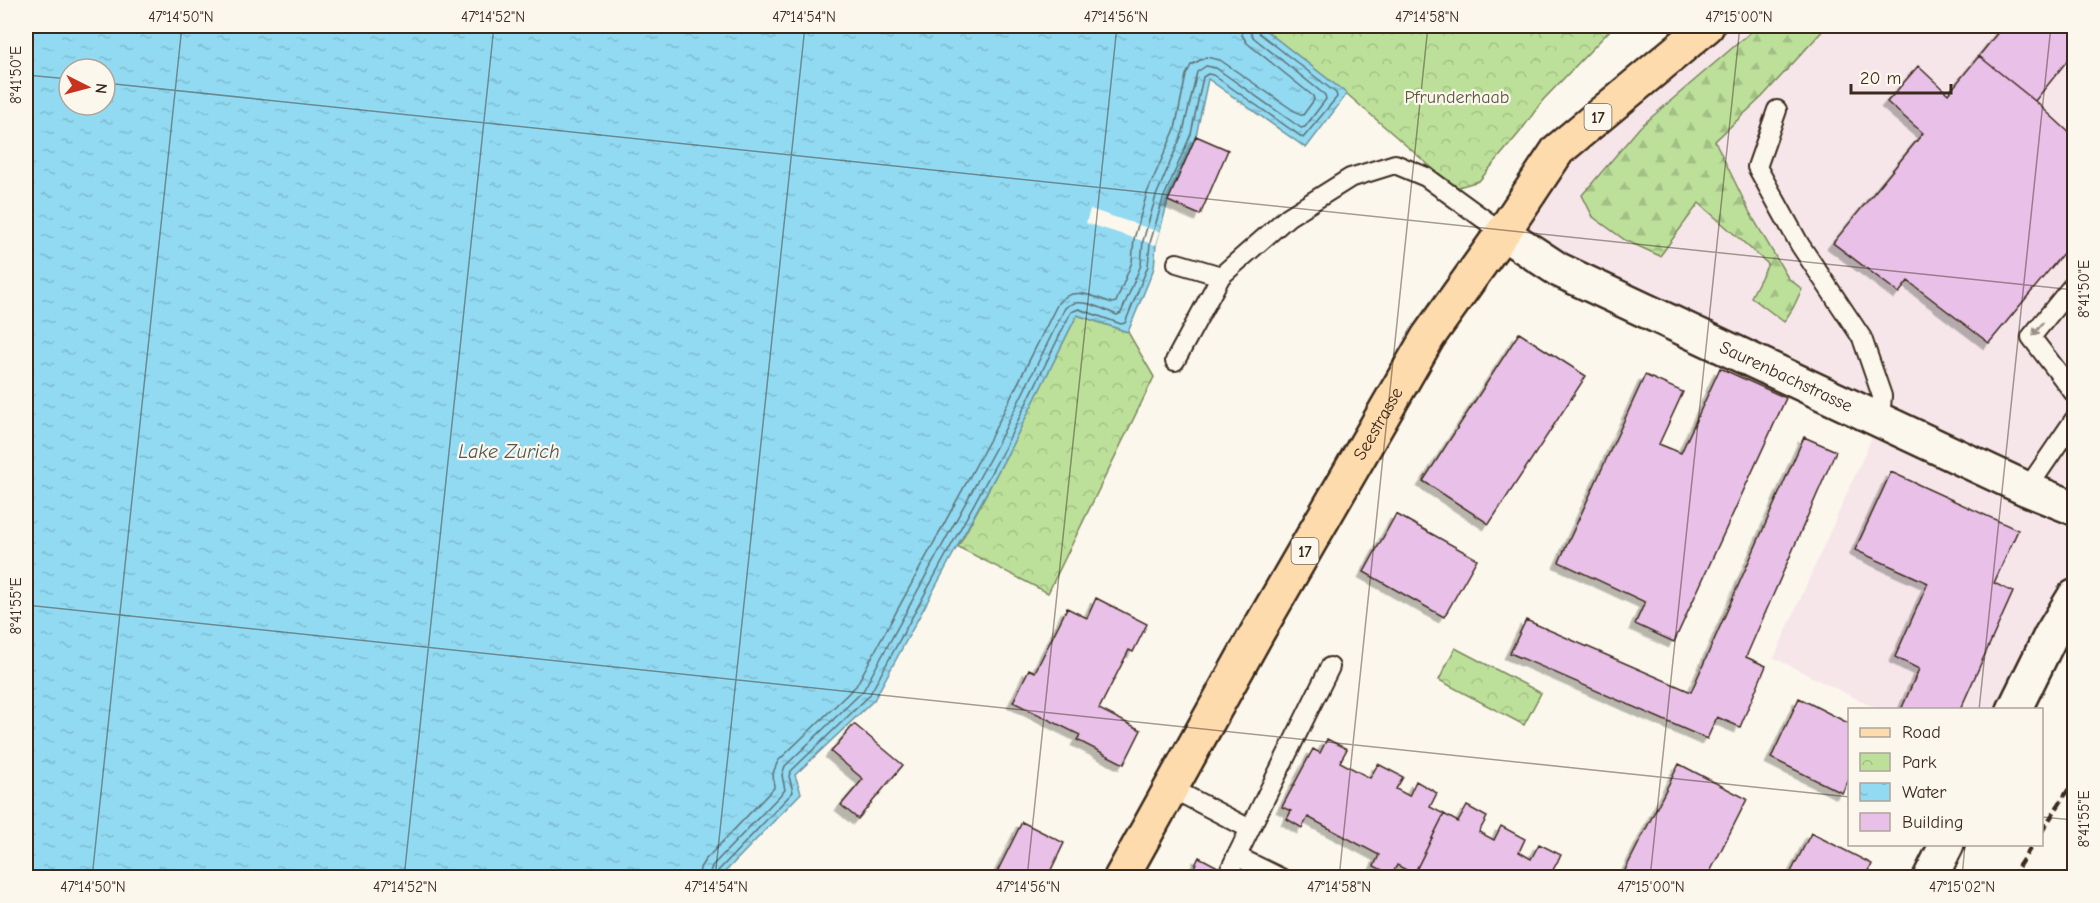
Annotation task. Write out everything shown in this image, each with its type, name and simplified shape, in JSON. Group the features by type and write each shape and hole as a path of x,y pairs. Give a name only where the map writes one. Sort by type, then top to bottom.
{"main road":[{"name":"Seestrasse","path":"1120,878 1428,337 1503,233 1558,150 1707,26"}],"street":[{"name":"Saurenbachstrasse","path":"1503,233 1558,270 2027,489 2074,508"},
{"path":"2015,708 2051,635 2074,597"},
{"path":"1930,878 1946,846"}],"lane":[{"path":"1777,110 1757,167 1800,245 1862,338 1882,396 1880,419"},
{"path":"1175,361 1221,276 1288,217 1350,178 1395,164 1426,177 1503,233"},
{"path":"1177,263 1221,276"},
{"path":"2074,284 2031,337 2074,393"},
{"path":"2027,489 2074,420"},
{"path":"1226,878 1330,667"},
{"path":"1170,788 1250,829"},
{"path":"1236,856 1281,878"}],"shaded area":[{"path":"1707,26 2074,26 2074,597 2015,708 1875,708 1774,658 1880,419 1503,233 1558,150"}],"green space":[{"name":"Pfrunderhaab","path":"1260,26 1614,26 1543,100 1479,181 1455,188 1347,94"},
{"path":"1758,26 1827,26 1762,97 1715,141 1750,213 1788,278 1802,289 1784,322 1751,297 1768,264 1699,203 1660,256 1625,240 1593,217 1582,195 1640,127"},
{"path":"1077,315 1128,332 1154,377 1048,593 958,547"},
{"path":"1455,648 1541,693 1524,725 1439,680"}],"water":[{"name":"Lake Zurich","path":"26,26 1179,26 1182,28 1184,26 1260,26 1347,94 1306,148 1208,79 1196,136 1168,201 1156,245 1154,268 1128,332 1077,315 1009,451 874,700 795,775 801,793 720,877 26,877"}],"pier":[{"path":"1090,209 1160,232 1156,245 1086,223"}],"building":[{"path":"2003,26 2074,26 2074,52 2035,101 1979,56"},
{"path":"1979,56 2035,101 2074,137 2074,240 1989,343 1908,281 1899,293 1833,243 1923,133 1887,102 1918,66 1948,94"},
{"path":"1196,136 1228,150 1200,215 1168,201"},
{"path":"1519,333 1586,376 1489,524 1423,481"},
{"path":"1720,368 1786,398 1674,642 1635,624 1645,602 1559,562 1645,375 1683,392 1659,444 1681,453"},
{"path":"1804,437 1836,451 1746,657 1766,666 1740,727 1717,717 1707,739 1510,653 1526,620 1691,692"},
{"path":"1891,472 2018,530 1994,583 2013,592 1961,708 1902,708 1919,669 1895,657 1928,583 1855,550"},
{"path":"1396,514 1477,559 1444,617 1364,572"},
{"path":"1096,598 1147,624 1133,652 1129,650 1099,709 1141,730 1124,764 1077,740 1080,735 1013,702 1029,669 1035,672 1067,608 1087,618"},
{"path":"1799,698 1848,723 1848,781 1842,793 1771,758"},
{"path":"854,724 903,765 858,819 841,805 863,779 831,752"},
{"path":"1327,739 1347,749 1340,762 1370,778 1378,764 1403,777 1396,789 1409,796 1416,781 1437,793 1430,807 1444,814 1414,874 1397,865 1392,875 1374,866 1379,855 1308,817 1302,828 1287,819 1291,811 1282,807 1313,749 1320,753"},
{"path":"1679,764 1747,799 1707,878 1621,878"},
{"path":"1467,806 1487,817 1479,832 1494,840 1501,826 1525,839 1519,852 1531,859 1539,844 1561,855 1553,870 1563,875 1561,878 1421,878 1414,874 1444,814 1458,822"},
{"path":"1022,822 1064,843 1047,878 994,878"},
{"path":"1811,833 1872,864 1866,878 1788,878"},
{"path":"1199,857 1220,868 1216,878 1189,878"}],"railway":[{"path":"2043,829 2074,781"},
{"path":"2011,878 2032,846"}]}
